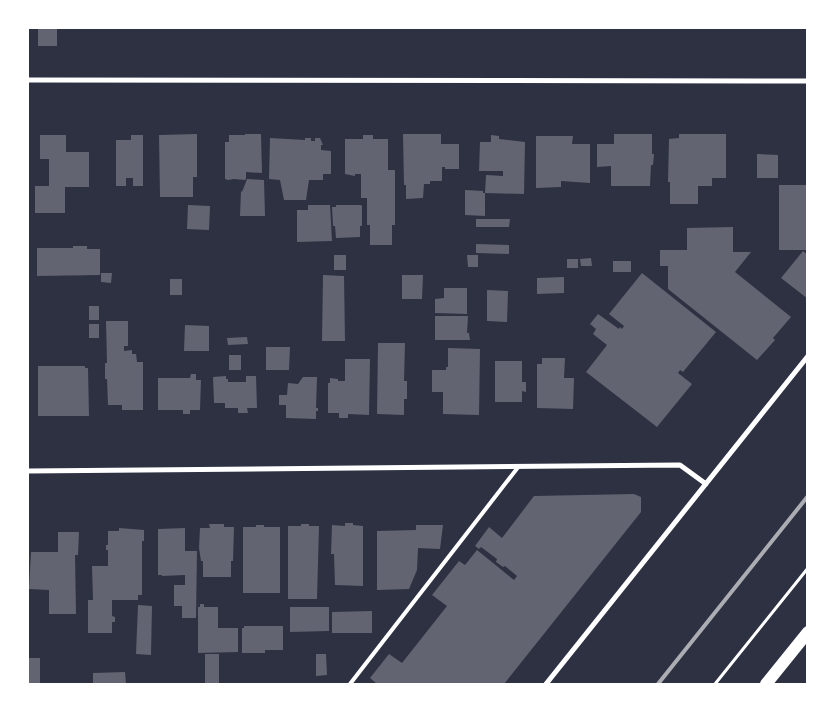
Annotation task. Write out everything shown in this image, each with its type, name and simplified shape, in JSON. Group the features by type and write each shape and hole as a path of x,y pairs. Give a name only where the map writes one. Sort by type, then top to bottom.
{"main road":[{"path":"766,684 808,632"}],"street":[{"path":"28,80 808,81"},
{"path":"546,684 808,356"},
{"path":"28,471 680,466 706,484"}],"lane":[{"path":"350,684 520,466"}],"path":[{"path":"715,684 808,568"}],"building":[{"path":"38,28 57,28 57,46 38,46"},
{"path":"197,134 197,177 193,177 193,197 160,197 159,135"},
{"path":"261,134 262,173 246,172 245,180 225,179 225,142 229,142 229,135"},
{"path":"403,134 441,134 441,144 459,144 459,169 445,169 445,167 442,167 442,181 430,181 430,184 424,184 423,198 406,199"},
{"path":"614,134 652,134 652,154 654,154 653,165 651,165 650,186 611,186 611,166 597,167 597,144 614,144"},
{"path":"679,134 726,134 726,178 712,178 712,186 698,186 698,204 670,204 670,182 668,182 669,139 679,138"},
{"path":"40,135 66,135 66,152 89,152 89,187 65,187 65,213 35,213 35,186 49,186 49,159 40,159"},
{"path":"131,135 143,135 143,186 133,186 133,178 126,178 126,186 116,186 116,140 131,140"},
{"path":"363,135 373,135 373,139 388,139 388,170 395,170 395,225 392,225 392,245 370,245 370,225 367,225 367,198 361,198 361,174 355,174 355,176 345,174 345,139 363,139"},
{"path":"491,135 499,136 499,139 525,142 524,194 485,193 486,175 503,176 503,171 479,171 480,142 491,142"},
{"path":"536,136 573,136 572,144 590,144 590,183 561,181 561,187 536,188"},
{"path":"270,138 305,140 305,138 311,138 311,141 315,141 315,138 320,138 323,145 321,145 321,150 331,151 331,174 323,174 323,180 309,180 306,200 284,200 280,180 269,179"},
{"path":"757,154 778,155 778,178 757,178"},
{"path":"247,179 264,180 265,216 240,216 241,191"},
{"path":"779,185 808,185 808,250 779,250"},
{"path":"465,190 483,191 485,193 485,216 465,215"},
{"path":"188,205 210,206 209,230 187,229"},
{"path":"308,205 330,205 332,241 297,242 297,210 308,210"},
{"path":"336,205 362,206 360,237 336,238 332,207 336,207"},
{"path":"476,219 510,219 509,227 476,227"},
{"path":"733,227 733,252 751,252 735,272 791,317 773,338 775,340 757,360 668,289 668,266 660,266 660,250 687,250 687,228"},
{"path":"476,244 509,245 509,254 476,253"},
{"path":"73,246 87,246 87,249 100,249 100,275 37,276 37,248 73,248"},
{"path":"803,251 808,255 808,299 781,278"},
{"path":"334,255 346,255 346,270 334,270"},
{"path":"467,255 478,255 478,267 468,267"},
{"path":"591,258 592,266 581,266 580,259"},
{"path":"567,259 578,259 578,268 567,268"},
{"path":"613,261 631,261 631,272 613,272"},
{"path":"101,273 112,273 111,283 101,282"},
{"path":"642,273 716,332 683,372 680,370 678,373 692,384 657,427 586,372 607,345 593,334 596,329 590,324 598,314 619,329 620,327 622,329 624,326 609,314"},
{"path":"323,275 344,276 345,341 322,341"},
{"path":"402,275 423,275 422,299 402,299"},
{"path":"564,277 564,293 537,294 537,278"},
{"path":"170,279 182,279 182,295 170,295"},
{"path":"444,288 467,288 467,314 435,313 435,299 444,298"},
{"path":"487,290 508,291 507,322 487,321"},
{"path":"89,306 99,306 99,320 89,320"},
{"path":"435,316 468,316 467,333 469,333 470,340 435,340"},
{"path":"106,321 128,321 128,346 124,346 124,351 132,350 132,354 136,354 137,362 143,362 143,410 122,410 122,405 108,405 107,379 105,379 105,363 107,363"},
{"path":"89,324 99,324 99,338 89,338"},
{"path":"185,325 209,326 209,351 184,351"},
{"path":"247,337 248,344 228,345 227,338"},
{"path":"378,343 405,343 404,381 407,381 407,399 404,399 404,415 377,414"},
{"path":"266,347 290,347 289,370 266,370"},
{"path":"448,348 480,349 479,415 443,414 443,392 432,392 432,370 446,370 446,367 448,367"},
{"path":"229,355 241,355 241,370 229,370"},
{"path":"542,358 565,358 564,378 574,378 573,409 537,408 537,364 542,364"},
{"path":"345,359 370,359 369,415 348,414 348,418 339,418 339,413 328,413 328,383 330,383 330,378 345,381"},
{"path":"495,361 522,361 522,382 526,382 526,392 522,391 522,402 495,402"},
{"path":"38,366 85,366 85,368 88,368 89,416 38,416"},
{"path":"191,374 196,374 196,380 201,380 200,410 190,410 190,414 183,414 183,410 158,410 158,378 190,378"},
{"path":"226,376 228,382 246,382 246,376 256,376 257,408 247,408 248,413 238,413 238,408 225,408 225,403 214,403 213,377"},
{"path":"303,377 317,377 316,408 318,408 318,411 316,411 316,419 286,418 286,405 279,405 279,395 287,395 288,383 298,384"},
{"path":"634,494 641,497 641,512 504,684 375,684 370,678 389,654 402,663 447,606 432,595 459,561 465,565 477,550 514,580 517,576 505,566 503,567 496,562 497,559 481,547 479,549 475,546 489,527 502,538 534,496"},
{"path":"345,523 363,526 363,586 335,585 334,554 331,554 332,525 345,526"},
{"path":"209,524 224,524 224,527 234,527 231,577 203,577 203,561 201,561 199,548 200,528 210,528"},
{"path":"301,524 319,526 317,599 288,599 288,526 301,526"},
{"path":"256,525 280,527 280,593 243,593 243,527 256,527"},
{"path":"416,525 443,525 440,549 418,548 417,570 409,589 377,590 377,531 416,530"},
{"path":"119,528 144,530 144,541 142,541 142,595 138,595 138,600 112,600 112,616 115,617 115,622 112,622 112,633 88,633 88,600 93,600 92,566 108,566 108,550 106,550 106,545 108,545 108,531 119,531"},
{"path":"185,528 185,551 197,551 196,618 182,618 182,606 174,606 174,585 185,585 185,575 158,575 158,529"},
{"path":"58,532 79,532 78,555 75,555 76,614 49,614 49,590 29,589 31,552 58,552"},
{"path":"200,604 204,604 204,607 218,607 218,628 238,628 238,652 198,653 198,607 200,607"},
{"path":"138,605 152,606 151,655 136,654"},
{"path":"290,607 329,607 329,631 290,632"},
{"path":"372,611 372,633 332,633 332,612"},
{"path":"244,626 283,626 283,650 265,650 265,653 242,653 242,628"},
{"path":"205,654 219,654 219,684 205,684"},
{"path":"316,654 326,654 327,675 316,676"},
{"path":"28,658 40,658 40,684 28,684"},
{"path":"125,672 126,684 93,684 93,673"}],"railway":[{"path":"658,684 808,496"}]}
